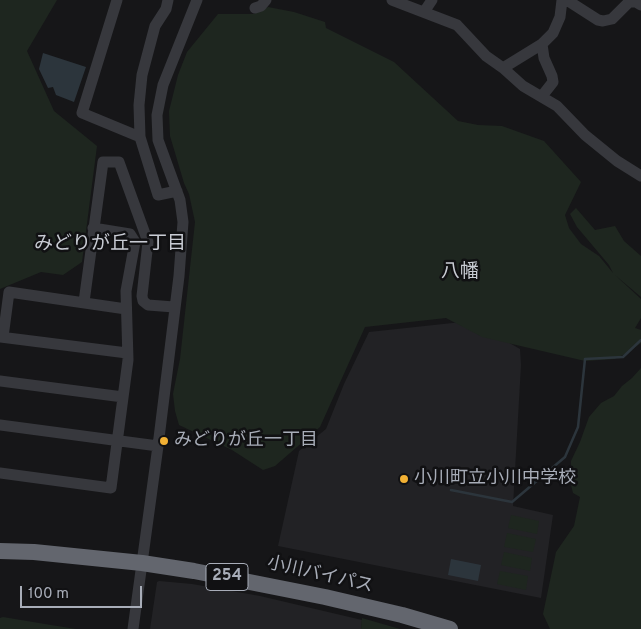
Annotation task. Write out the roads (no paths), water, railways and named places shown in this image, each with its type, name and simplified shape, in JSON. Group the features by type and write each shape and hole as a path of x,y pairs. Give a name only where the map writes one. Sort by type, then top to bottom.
{"highway":[{"name":"小川バイパス","path":"0,551 34,552 194,570 402,615 450,629"}],"street":[{"path":"117,0 82,113 140,137"},
{"path":"168,0 166,9 156,26 142,75 139,105 140,137 158,195 176,192"},
{"path":"133,629 179,276 183,222 180,200 158,140 157,115 163,85 197,0"},
{"path":"255,8 261,6 266,0"},
{"path":"392,0 457,25 486,56 523,86 557,106 585,135 617,161 641,176"},
{"path":"424,12 432,0"},
{"path":"503,68 542,44 553,33 558,23 562,0 570,2 598,20 603,21 612,19 629,2 633,1 641,5"},
{"path":"542,44 544,58 553,82 542,96"},
{"path":"84,302 93,228 104,162 118,162 148,242 143,301 148,305 174,307"},
{"path":"0,473 111,488 128,360 127,280 136,242 130,234 93,228"},
{"path":"126,309 9,292 1,337 127,352"},
{"path":"0,381 123,397"},
{"path":"0,426 158,446"}],"waterway":[{"path":"451,490 512,502 565,457 578,427 585,359 623,357 641,340"}],"place":[{"name":"みどりが丘一丁目","path":"164,441"},
{"name":"小川町立小川中学校","path":"404,479"}],"district":[{"name":"みどりが丘一丁目","path":"110,245"},
{"name":"八幡","path":"460,273"}]}
